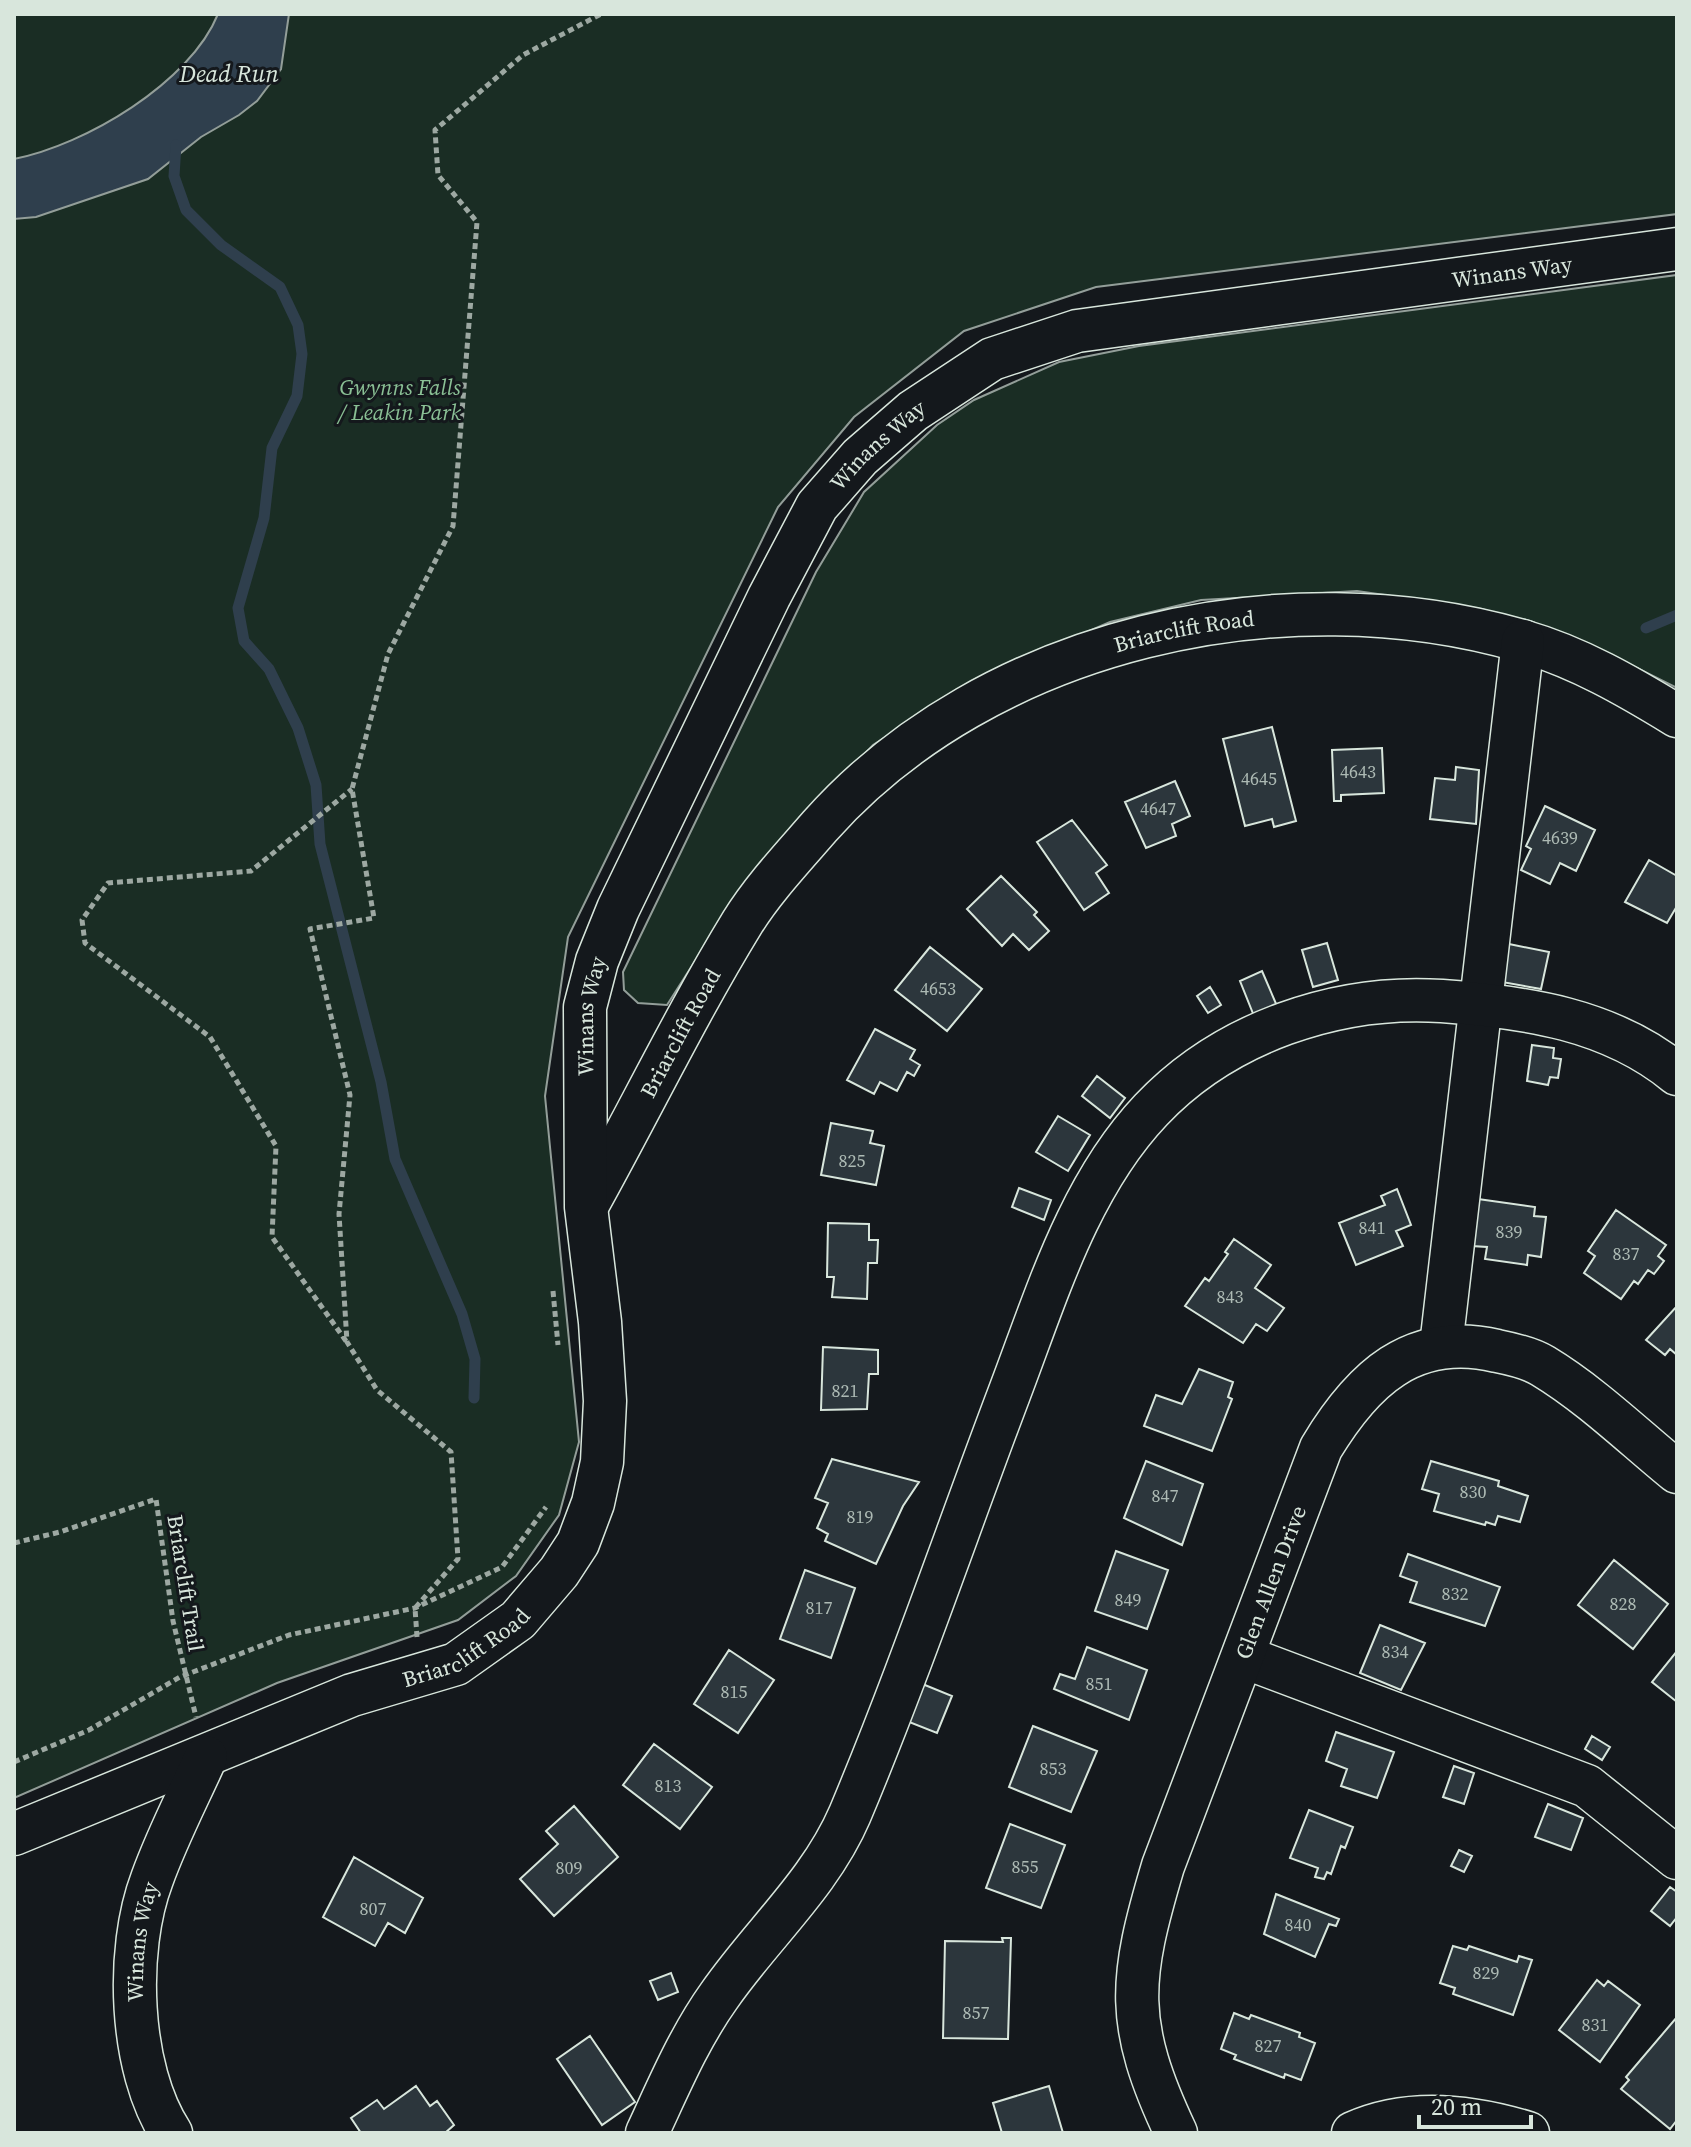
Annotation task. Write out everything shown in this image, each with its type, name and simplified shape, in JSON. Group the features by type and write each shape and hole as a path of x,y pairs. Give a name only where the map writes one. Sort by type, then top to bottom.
{"street":[{"name":"Winans Way","path":"586,1207 585,1007 608,934 769,597 817,506 860,457 902,420 992,359 1077,331 1677,249"},
{"name":"Briarclift Road","path":"14,1834 352,1695 420,1678 456,1664 518,1620 572,1552 593,1503 602,1462 605,1401 600,1322 586,1207 744,920 822,824 890,758 960,712 1052,668 1143,636 1230,619 1317,612 1409,617 1523,641 1616,678 1677,716"},
{"path":"1441,1346 1523,641"},
{"path":"647,2133 705,2018 836,1845 1060,1260 1120,1151 1152,1109 1187,1079 1239,1044 1289,1022 1376,1001 1481,1004 1533,1010 1580,1022 1623,1041 1677,1074"},
{"name":"Glen Allen Drive","path":"1176,2133 1140,2043 1137,1973 1143,1933 1163,1866 1321,1448 1342,1412 1374,1378 1409,1357 1441,1346 1474,1346 1541,1364 1677,1472"},
{"path":"1244,1657 1587,1786 1677,1858"},
{"name":"Winans Way","path":"171,2133 142,2063 136,1998 136,1942 151,1881 206,1757"},
{"path":"1353,2133 1366,2127 1420,2118 1473,2117 1528,2133"}],"path":[{"path":"347,1342 339,1214 350,1095 310,929 374,918 352,789 388,654 453,526 477,222 438,175 435,130 523,55 601,14"},
{"path":"352,789 251,871 108,883 82,920 85,943 210,1037 276,1146 272,1237 347,1342 377,1390 451,1452 458,1559 415,1608 420,1678"},
{"path":"552,1286 558,1347"},
{"path":"186,1676 289,1635 415,1608 502,1567 546,1507 551,1494"},
{"name":"Briarclift Trail","path":"14,1543 60,1532 156,1499 173,1621 186,1676 89,1730 14,1762"}],"green space":[{"name":"Gwynns Falls / Leakin Park","path":"14,14 1677,14 1677,214 1096,287 964,331 854,417 778,507 568,937 545,1096 579,1442 559,1515 516,1576 458,1620 277,1683 14,1798"},
{"path":"1677,275 1677,688 1587,643 1482,609 1357,591 1201,600 1110,622 973,681 873,745 748,878 667,1005 638,1003 624,990 623,972 816,572 864,492 937,425 974,400 1059,362 1139,346"}],"water":[{"name":"Dead Run","path":"218,14 289,14 281,69 257,101 201,137 148,179 36,217 14,219 14,159 72,140 132,107 160,87 184,64 204,39"}],"building":[{"path":"1272,727 1296,821 1274,827 1272,819 1245,826 1223,739"},
{"path":"1382,748 1384,793 1341,795 1341,801 1334,801 1332,750"},
{"path":"1456,767 1479,770 1476,824 1430,819 1435,778 1455,780"},
{"path":"1175,781 1190,816 1172,824 1176,836 1146,848 1125,802"},
{"path":"1545,806 1595,830 1576,871 1560,863 1550,884 1521,870 1531,849 1526,846"},
{"path":"1072,820 1107,865 1096,873 1109,893 1084,910 1037,842"},
{"path":"1649,860 1677,876 1677,906 1667,923 1625,902"},
{"path":"1001,876 1037,912 1034,915 1049,931 1029,950 1013,934 1002,946 967,909"},
{"path":"1327,943 1338,980 1313,987 1302,950"},
{"path":"1509,944 1549,952 1541,989 1502,982"},
{"path":"930,947 982,989 947,1031 895,990"},
{"path":"1262,971 1277,1006 1254,1016 1240,981"},
{"path":"1210,987 1221,1005 1208,1013 1197,996"},
{"path":"875,1029 915,1050 910,1059 920,1065 914,1076 907,1072 897,1091 880,1082 874,1094 847,1080"},
{"path":"1532,1045 1554,1048 1553,1058 1561,1059 1558,1078 1550,1077 1548,1085 1527,1081"},
{"path":"1097,1076 1125,1098 1110,1118 1082,1096"},
{"path":"1058,1116 1090,1135 1068,1171 1036,1152"},
{"path":"831,1123 873,1131 870,1143 884,1146 876,1185 821,1175"},
{"path":"1019,1188 1051,1200 1044,1220 1012,1207"},
{"path":"1397,1189 1411,1225 1396,1231 1403,1246 1356,1265 1339,1223 1385,1205 1381,1196"},
{"path":"1478,1199 1535,1207 1534,1216 1546,1217 1541,1257 1528,1255 1527,1265 1485,1259 1487,1247 1472,1246"},
{"path":"1616,1210 1666,1245 1658,1256 1664,1261 1654,1274 1648,1270 1638,1284 1634,1281 1621,1299 1584,1273 1595,1256 1588,1251"},
{"path":"828,1223 869,1224 869,1240 878,1240 877,1263 868,1263 867,1299 832,1297 834,1277 827,1277"},
{"path":"1234,1239 1271,1265 1255,1288 1284,1308 1267,1331 1256,1324 1243,1343 1185,1306 1205,1278 1209,1281 1228,1254 1225,1252"},
{"path":"1677,1306 1677,1355 1670,1349 1665,1355 1646,1340"},
{"path":"823,1347 878,1350 878,1374 869,1374 867,1409 821,1410"},
{"path":"1199,1369 1233,1382 1228,1397 1232,1399 1212,1451 1144,1426 1156,1395 1182,1404"},
{"path":"832,1459 919,1482 903,1506 876,1564 825,1541 828,1534 817,1528 828,1503 815,1498"},
{"path":"1146,1461 1203,1484 1182,1545 1124,1518"},
{"path":"1431,1461 1499,1481 1498,1486 1528,1496 1520,1522 1498,1516 1495,1525 1486,1522 1485,1525 1434,1511 1439,1494 1422,1489"},
{"path":"1116,1551 1168,1570 1147,1629 1095,1611"},
{"path":"1408,1554 1500,1587 1485,1626 1410,1602 1417,1582 1400,1576"},
{"path":"1614,1560 1668,1604 1633,1649 1578,1605"},
{"path":"805,1570 855,1588 831,1658 780,1639"},
{"path":"1380,1625 1425,1643 1401,1690 1360,1673"},
{"path":"1087,1647 1147,1670 1129,1720 1054,1689 1060,1674 1075,1679"},
{"path":"729,1650 774,1680 738,1733 694,1704"},
{"path":"1677,1651 1677,1702 1652,1682"},
{"path":"920,1683 952,1696 937,1733 904,1720"},
{"path":"1033,1726 1097,1751 1071,1812 1009,1787"},
{"path":"1336,1732 1394,1752 1377,1798 1341,1786 1347,1769 1326,1761"},
{"path":"1592,1736 1610,1747 1602,1760 1585,1749"},
{"path":"654,1744 712,1787 680,1829 623,1785"},
{"path":"1454,1766 1474,1773 1464,1804 1443,1797"},
{"path":"1548,1804 1583,1818 1571,1850 1535,1837"},
{"path":"574,1806 618,1857 554,1916 520,1879 558,1844 546,1831"},
{"path":"1309,1810 1353,1827 1345,1848 1341,1846 1331,1874 1327,1872 1324,1879 1315,1877 1318,1868 1290,1858"},
{"path":"1010,1824 1065,1845 1041,1908 986,1888"},
{"path":"1459,1850 1472,1856 1464,1872 1451,1866"},
{"path":"354,1857 423,1898 405,1933 388,1923 375,1946 323,1917"},
{"path":"1670,1887 1677,1892 1677,1917 1670,1926 1651,1911"},
{"path":"1276,1894 1339,1919 1336,1926 1329,1924 1315,1957 1264,1934"},
{"path":"1002,1938 1011,1938 1008,2039 943,2038 945,1941 1003,1942"},
{"path":"1453,1946 1467,1950 1469,1946 1517,1962 1519,1956 1532,1960 1513,2015 1453,1994 1455,1988 1440,1983"},
{"path":"671,1973 678,1992 658,2000 650,1981"},
{"path":"1597,1980 1604,1986 1608,1981 1640,2005 1600,2062 1559,2030"},
{"path":"1234,2013 1249,2019 1251,2015 1300,2033 1299,2037 1315,2043 1301,2080 1285,2074 1284,2078 1234,2059 1236,2055 1221,2049"},
{"path":"1677,2017 1677,2120 1670,2129 1621,2089 1629,2080 1626,2077"},
{"path":"590,2036 635,2102 602,2125 557,2059"},
{"path":"416,2086 430,2106 437,2101 454,2125 445,2133 361,2133 351,2118 377,2100 384,2109"},
{"path":"1049,2086 1063,2133 1002,2133 993,2103"}],"waterway":[{"path":"176,145 174,176 186,210 221,245 280,287 298,325 302,354 297,396 272,448 264,518 238,608 244,641 269,669 298,728 316,785 320,844 381,1082 395,1159 462,1314 475,1359 474,1398"},
{"path":"1646,628 1677,615"}]}
